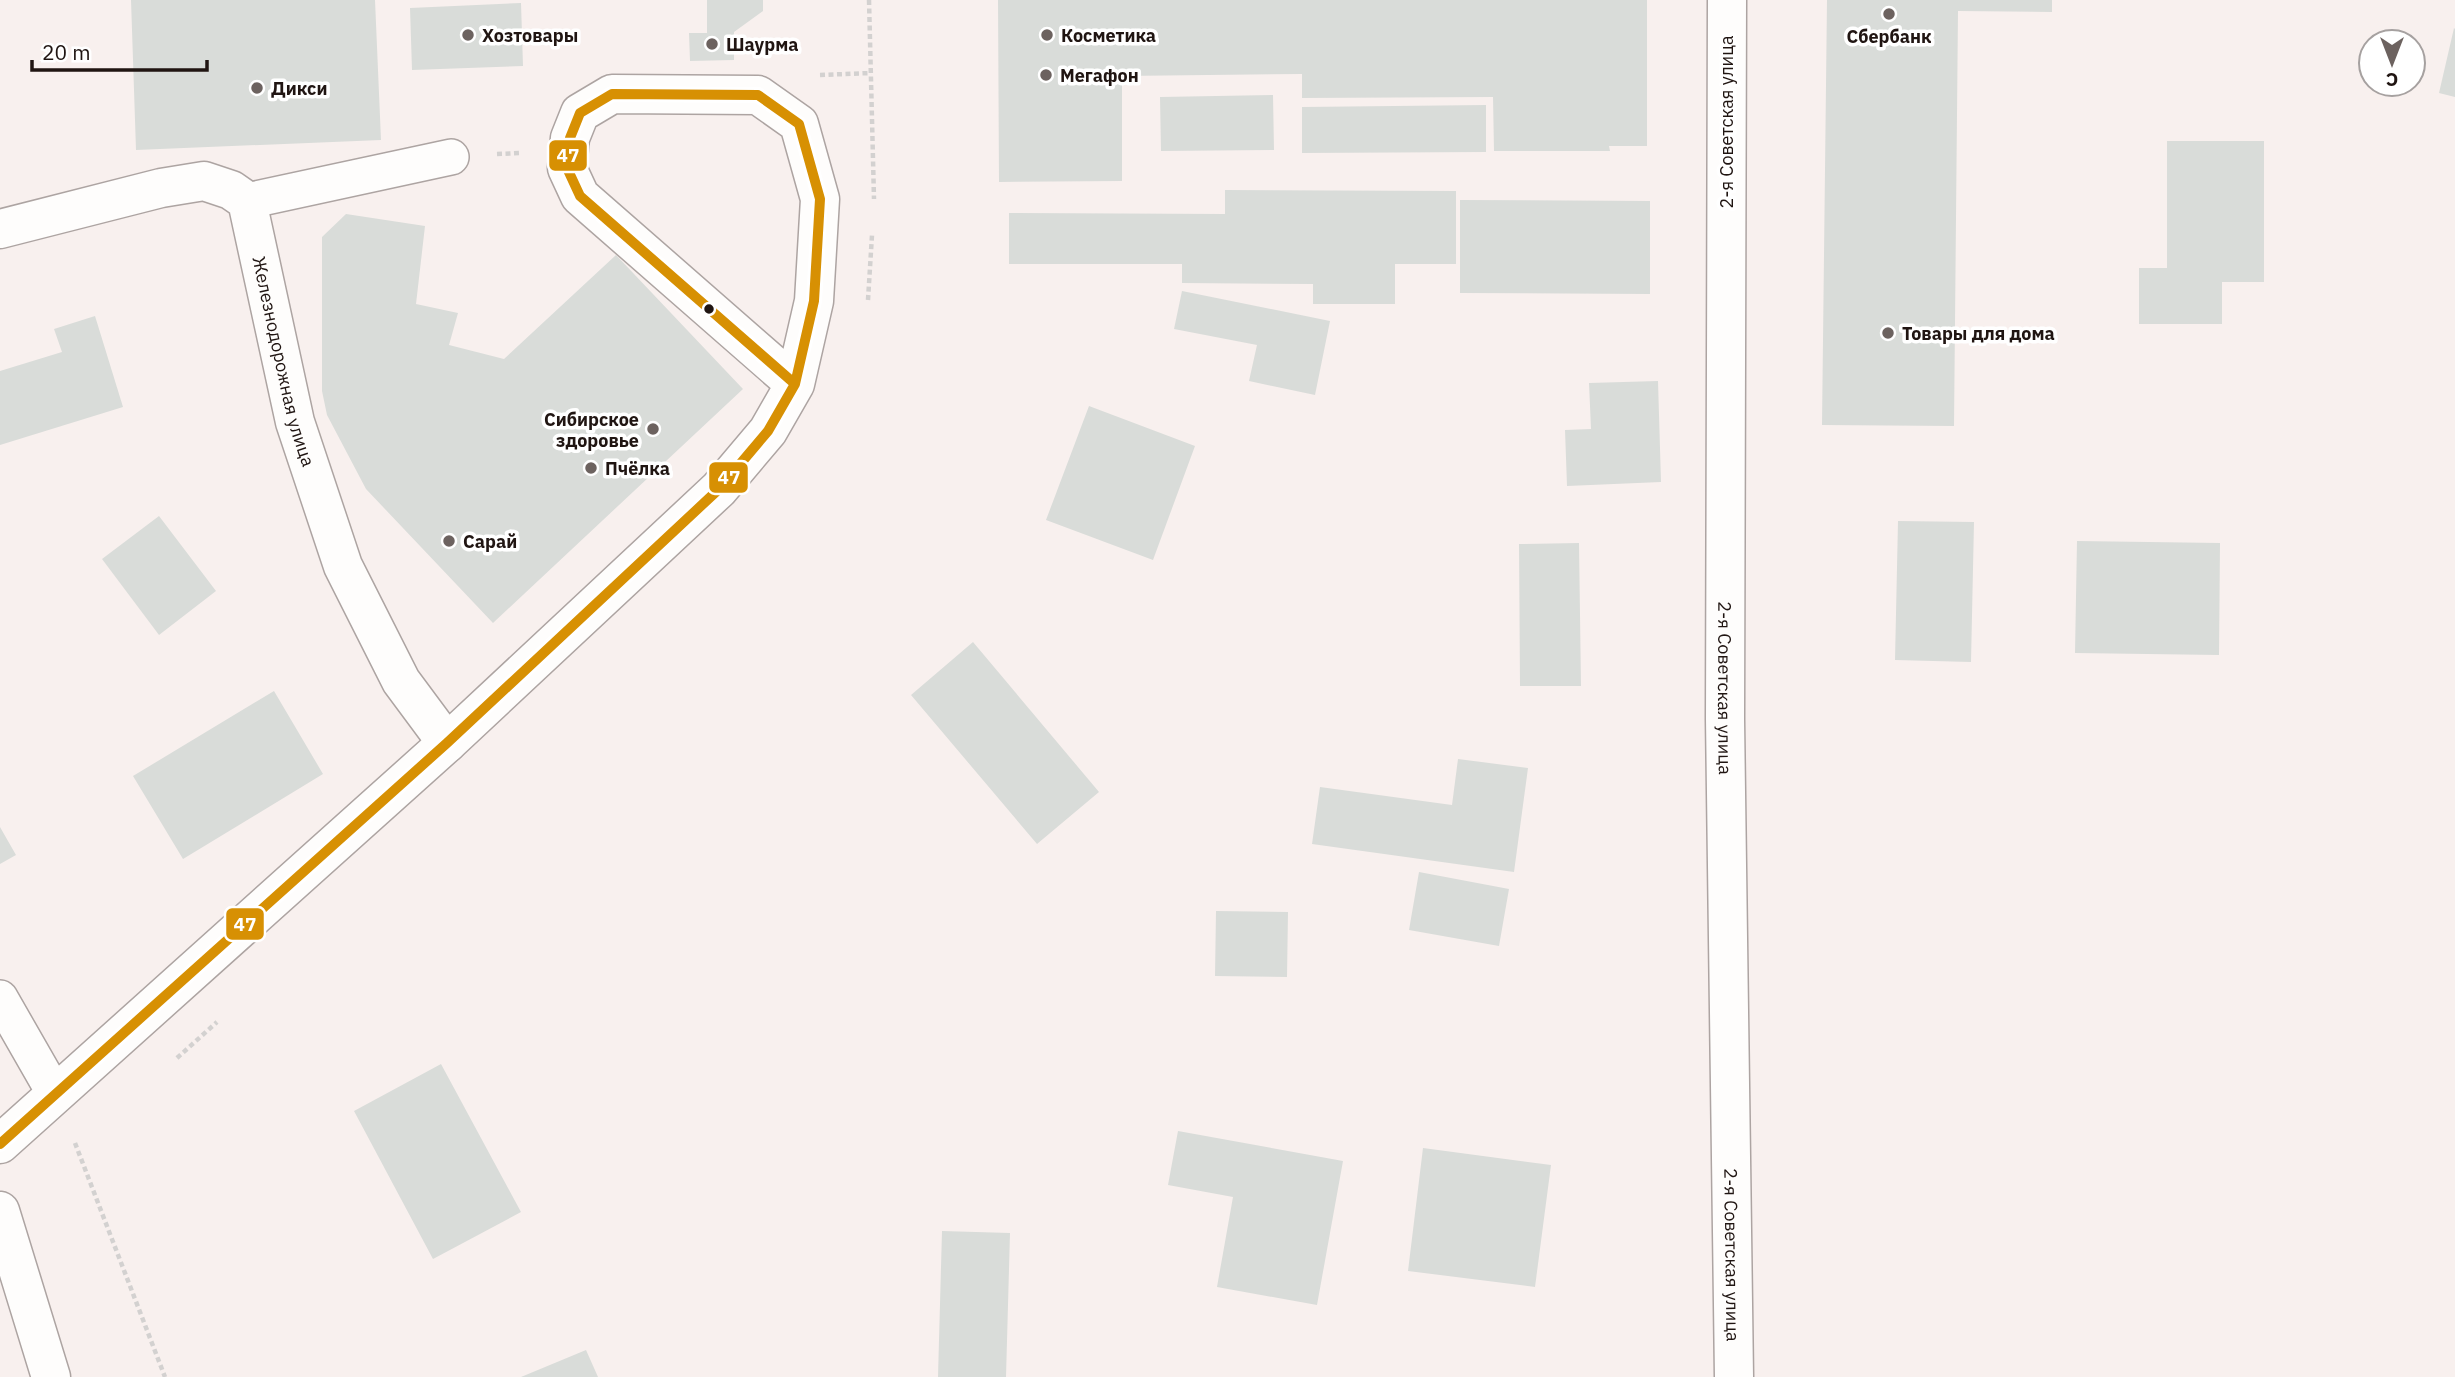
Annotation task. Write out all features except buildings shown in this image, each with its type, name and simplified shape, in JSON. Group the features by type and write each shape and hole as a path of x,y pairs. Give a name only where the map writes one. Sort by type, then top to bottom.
{"street":[{"name":"2-я Советская улица","path":"1727,0 1725,719 1734,1377"},
{"path":"0,1144 447,743 719,489 768,431 795,384 814,300 820,199 799,124 758,95 612,94 580,114 570,138 567,168 580,196 795,384"},
{"path":"0,229 161,188 204,181 231,190 247,201"},
{"name":"Железнодорожная улица","path":"247,201 295,422 343,566 401,681 447,743"},
{"path":"0,1211 51,1377"}],"lane":[{"path":"247,201 451,157"},
{"path":"0,998 55,1094"}],"transit line":[{"name":"47","path":"0,1144 447,743 719,489 768,431 795,384 814,301 820,199 799,124 758,95 612,94 580,113 570,138 567,168 580,196 795,384"}],"place":[{"name":"Сбербанк","path":"1889,14"},
{"name":"Хозтовары","path":"468,35"},
{"name":"Косметика","path":"1047,35"},
{"name":"Шаурма","path":"712,44"},
{"name":"Мегафон","path":"1046,75"},
{"name":"Дикси","path":"257,88"},
{"name":"Товары для дома","path":"1888,333"},
{"name":"Сибирское здоровье","path":"653,429"},
{"name":"Пчёлка","path":"591,468"},
{"name":"Сарай","path":"449,541"}]}
